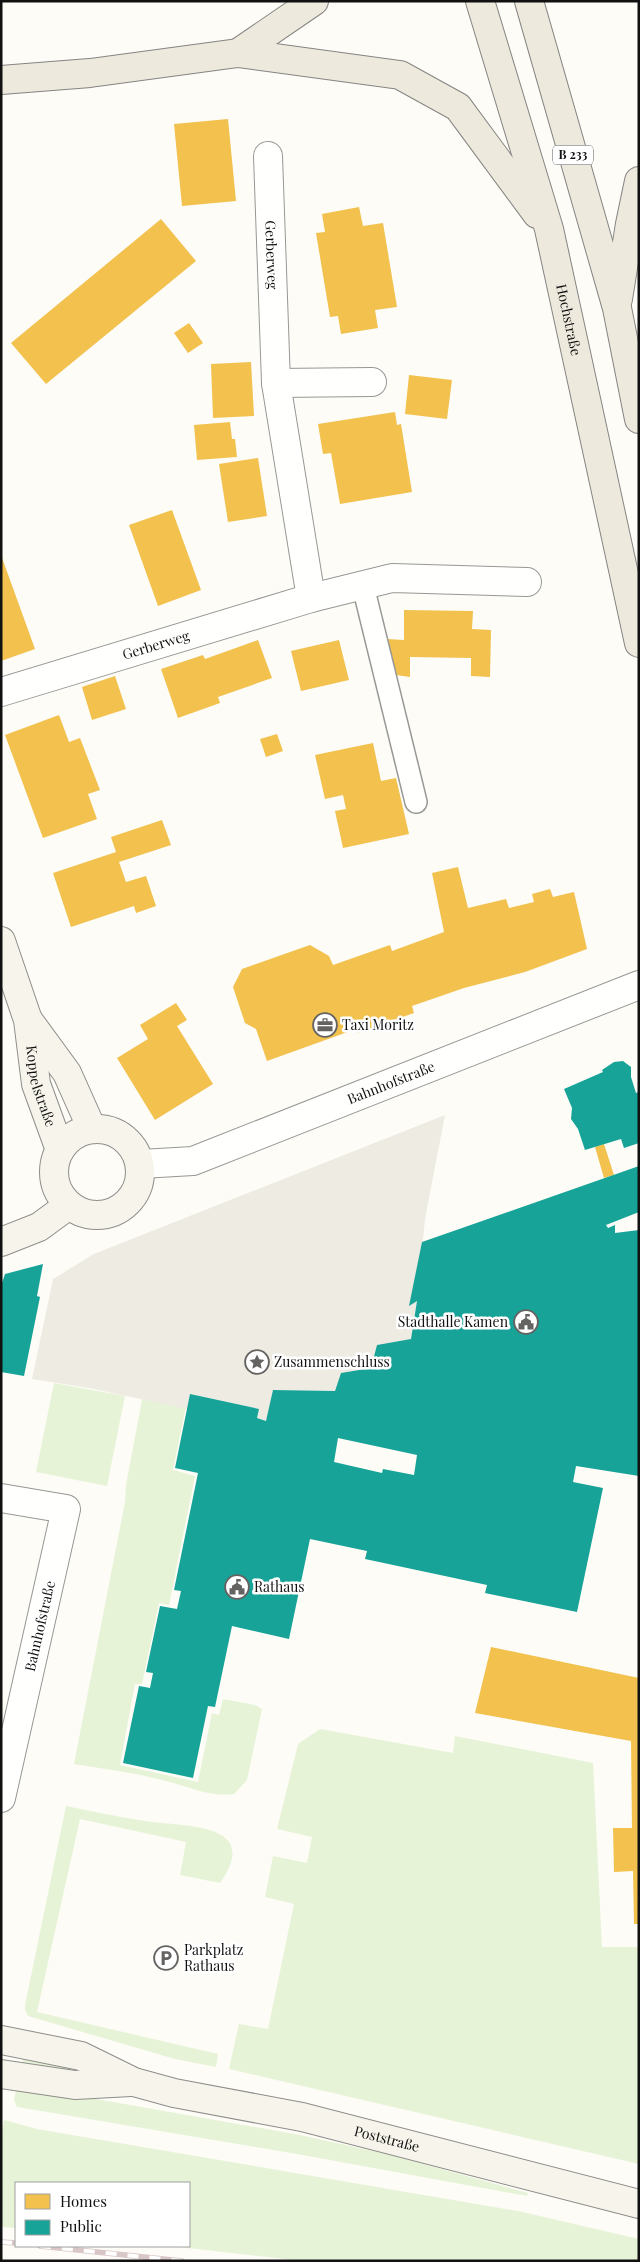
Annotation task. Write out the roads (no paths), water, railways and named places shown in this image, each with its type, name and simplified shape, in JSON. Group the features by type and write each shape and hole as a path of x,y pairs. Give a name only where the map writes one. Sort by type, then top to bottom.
{"main road":[{"path":"238,53 314,1"},
{"name":"Hochstraße","path":"480,1 549,229 639,644"},
{"name":"B 233","path":"529,1 617,308 639,420"},
{"path":"1,80 90,73 238,53 400,75 458,108 549,229"},
{"path":"617,308 630,224 639,181"}],"street":[{"name":"Gerberweg","path":"268,156 276,383 311,598"},
{"path":"276,383 372,382"},
{"name":"Gerberweg","path":"1,692 311,598 392,578 527,582"},
{"name":"Koppelstraße","path":"1,941 28,1020 36,1084 60,1150"},
{"name":"Bahnhofstraße","path":"141,1164 193,1161 639,984"},
{"name":"Koppelstraße","path":"28,1020 67,1073 92,1128"},
{"path":"92,1128 106,1129 129,1141 141,1164 141,1178 137,1192 128,1203 117,1211 103,1215 89,1215 69,1205 55,1185 53,1174 55,1161 68,1139 79,1132 92,1128"},
{"path":"1,1242 39,1227 69,1205"},
{"name":"Bahnhofstraße","path":"1,1798 66,1509 6,1499"},
{"name":"Poststraße","path":"1,2040 81,2056 134,2082 174,2092 302,2117 639,2204"},
{"name":"Poststraße","path":"1,2074 75,2085 134,2082"}],"lane":[{"path":"363,586 416,802"}],"railway":[{"path":"1,2242 15,2243"},
{"path":"49,2247 182,2261"}],"place":[{"name":"Taxi Moritz","path":"325,1025"},
{"name":"Stadthalle Kamen","path":"526,1322"},
{"name":"Zusammenschluss","path":"257,1362"},
{"name":"Rathaus","path":"237,1587"},
{"name":"Parkplatz Rathaus","path":"166,1958"}]}
